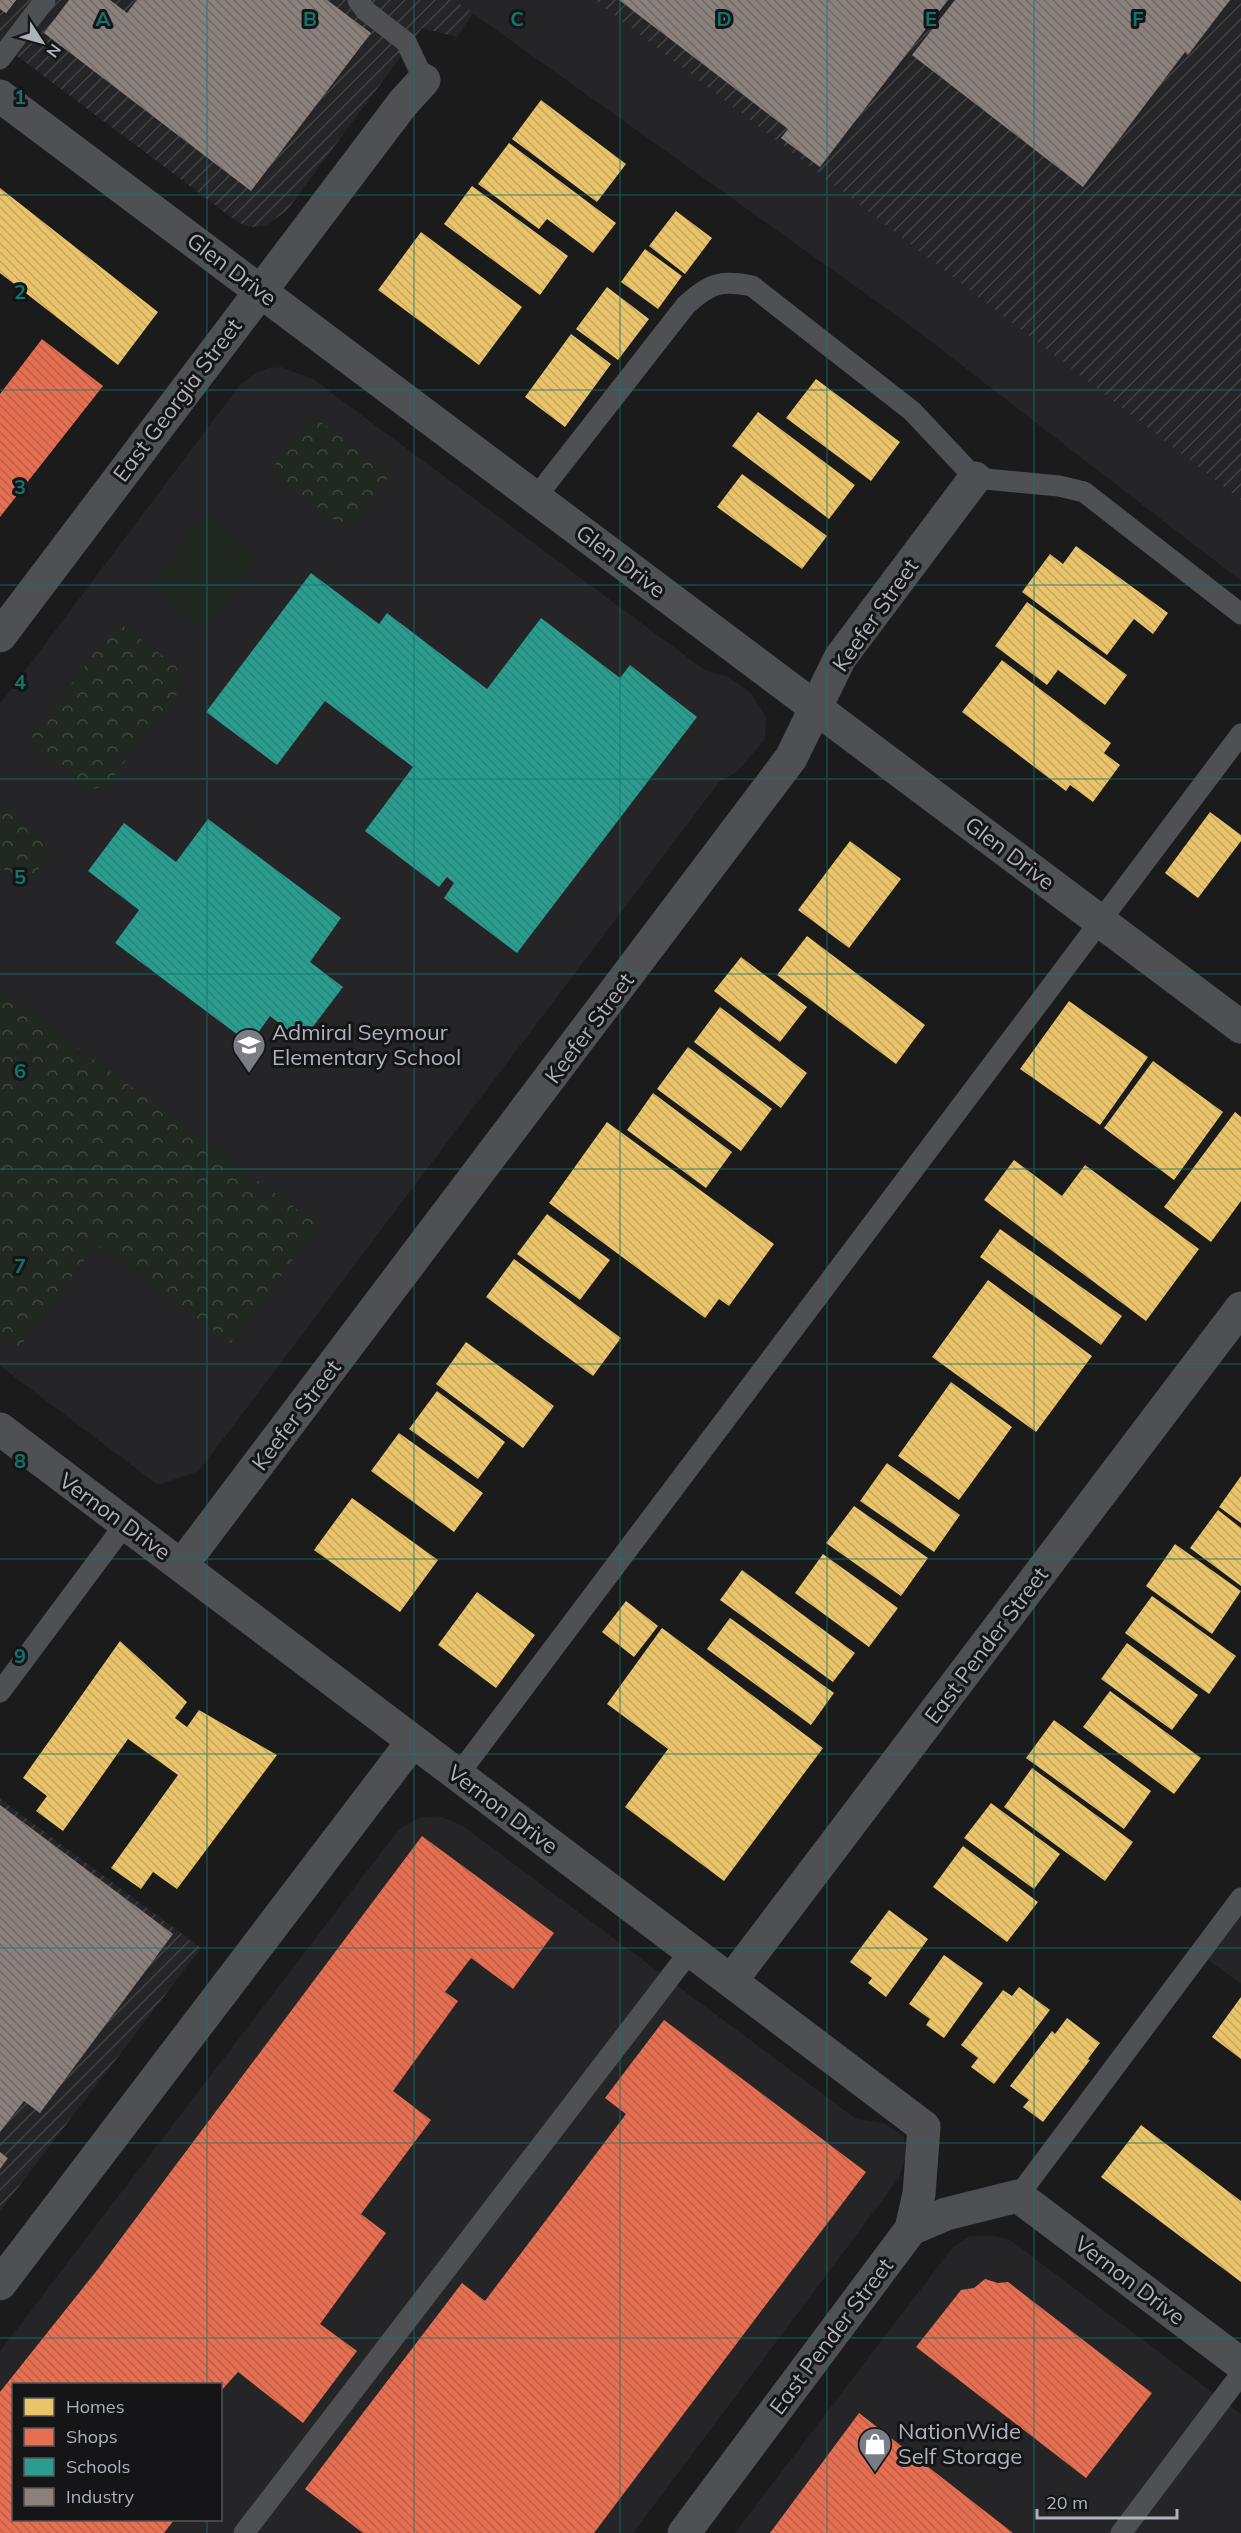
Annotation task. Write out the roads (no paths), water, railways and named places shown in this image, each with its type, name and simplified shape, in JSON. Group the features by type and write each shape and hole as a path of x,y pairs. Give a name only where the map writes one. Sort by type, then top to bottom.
{"street":[{"name":"East Georgia Street","path":"0,636 260,290 403,103 424,80"},
{"name":"Glen Drive","path":"0,96 1241,1027"},
{"name":"Keefer Street","path":"182,1565 791,758 818,708 840,658 975,478"},
{"name":"East Pender Street","path":"731,1981 1241,1308"},
{"name":"Vernon Drive","path":"0,1429 924,2127 919,2194 911,2229"},
{"path":"0,2284 367,1805 413,1741"},
{"name":"Vernon Drive","path":"1018,2196 1241,2364"},
{"path":"911,2229 946,2214 1018,2196"},
{"name":"East Pender Street","path":"684,2533 911,2229"}],"lane":[{"path":"0,59 45,0"},
{"path":"358,0 366,11 406,42 424,80"},
{"path":"536,497 686,305 704,288 731,281 752,286 912,411 975,478 1059,486 1084,492 1241,614"},
{"path":"458,1774 1241,734"},
{"path":"0,1692 126,1523"},
{"path":"1018,2196 1241,1898"},
{"path":"244,2533 691,1950"},
{"path":"1121,2533 1241,2374"}],"place":[{"name":"Admiral Seymour Elementary School","path":"249,1074"},
{"name":"NationWide Self Storage","path":"875,2473"}]}
